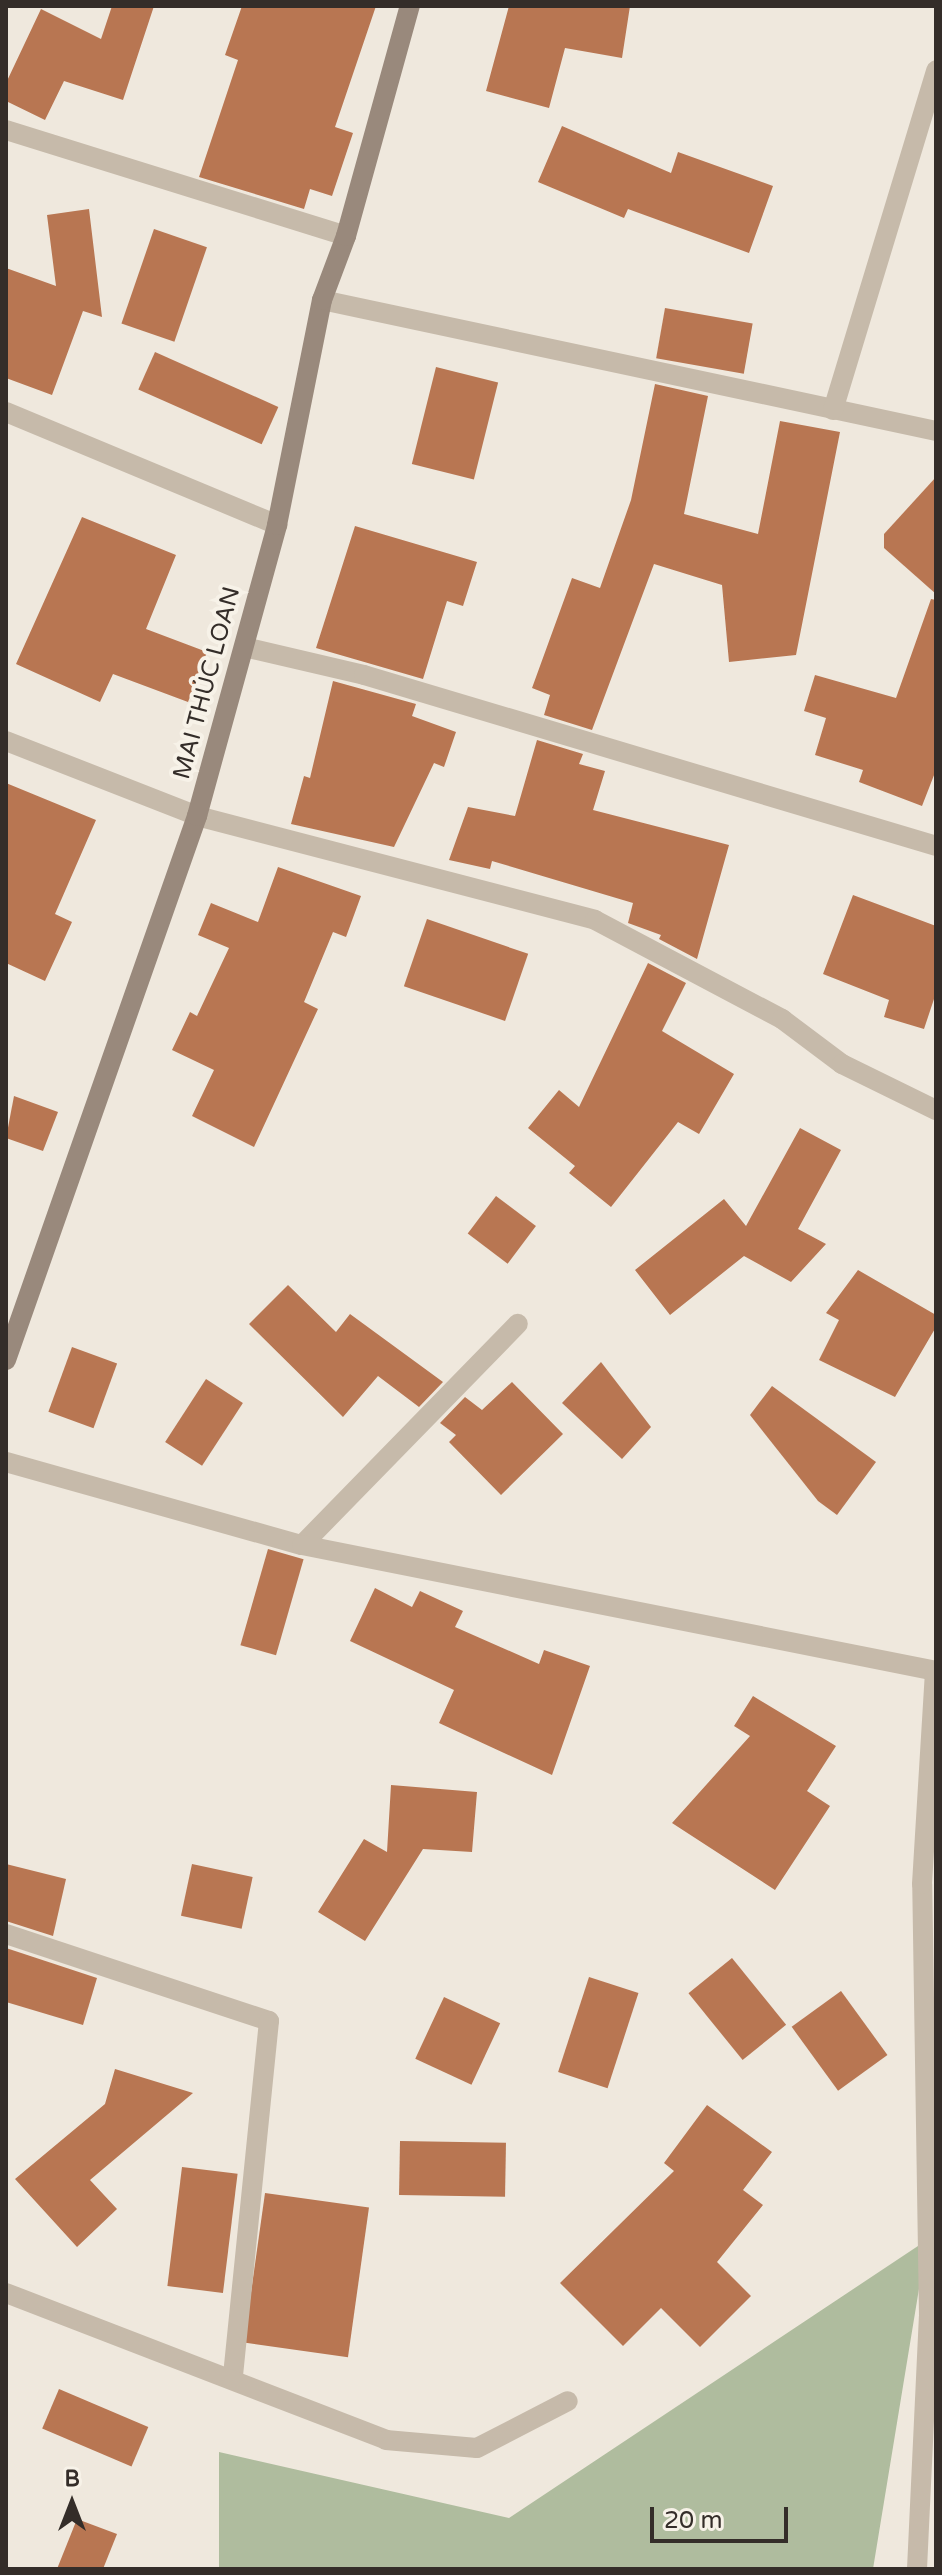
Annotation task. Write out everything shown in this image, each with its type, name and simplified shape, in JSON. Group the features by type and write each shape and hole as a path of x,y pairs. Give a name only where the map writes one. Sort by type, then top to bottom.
{"main road":[{"name":"MAI THÚC LOAN","path":"6,1360 197,816 277,525 322,300 346,236 410,6"}],"street":[{"path":"833,410 936,70"},
{"path":"6,130 346,236"},
{"path":"322,300 936,431"},
{"path":"6,412 277,525"},
{"path":"244,647 364,675 936,846"},
{"path":"6,741 197,816 595,920 782,1019 842,1064 936,1110"},
{"path":"302,1545 518,1324"},
{"path":"6,1462 302,1545 936,1666 929,1887 929,2452 917,2569"},
{"path":"6,1934 269,2021 233,2378"},
{"path":"6,2293 233,2378 386,2440 477,2448 568,2401"}],"green space":[{"path":"927,2240 873,2569 219,2569 219,2452 509,2518"}],"building":[{"path":"112,6 154,6 123,100 64,81 45,120 6,101 6,83 41,9 101,39"},
{"path":"242,6 376,6 335,127 353,133 332,196 310,189 304,209 199,177 238,60 225,55"},
{"path":"509,6 630,6 622,58 565,48 549,108 486,91"},
{"path":"562,126 671,173 678,152 773,186 749,253 628,209 624,218 538,182"},
{"path":"89,209 102,317 83,311 52,395 6,378 6,268 56,286 47,215"},
{"path":"154,229 207,247 174,342 121,324"},
{"path":"665,308 753,323 744,374 656,358"},
{"path":"155,352 278,407 262,444 138,389"},
{"path":"436,367 498,382 474,480 412,464"},
{"path":"655,384 708,396 684,514 758,534 780,421 840,432 796,655 729,662 722,585 654,564 592,730 544,715 550,695 532,688 572,578 600,588 631,500"},
{"path":"936,477 936,594 884,548 884,534"},
{"path":"82,517 176,555 146,629 207,652 188,702 113,674 100,702 16,664"},
{"path":"355,526 477,562 463,606 447,601 423,679 316,648"},
{"path":"931,599 936,600 936,770 922,806 859,782 863,770 815,755 826,718 804,711 815,675 896,698"},
{"path":"333,681 416,704 412,716 456,732 444,767 434,763 394,847 291,824 304,776 310,778"},
{"path":"537,740 583,754 579,764 605,771 593,810 729,845 697,959 659,939 661,935 628,923 633,903 492,861 490,869 449,860 468,807 515,816"},
{"path":"6,783 96,820 55,914 72,922 45,981 6,963"},
{"path":"278,867 361,896 346,937 333,932 304,1002 318,1009 254,1147 192,1116 214,1070 172,1050 190,1012 197,1016 229,948 198,935 211,903 258,922"},
{"path":"853,895 936,926 936,993 924,1029 884,1017 889,1000 823,974"},
{"path":"427,919 528,954 505,1021 404,986"},
{"path":"648,963 686,983 662,1031 734,1074 699,1134 678,1122 611,1207 569,1173 575,1166 528,1128 559,1090 579,1107"},
{"path":"14,1096 58,1112 43,1151 6,1138"},
{"path":"800,1128 841,1150 798,1229 826,1244 791,1282 744,1256 670,1315 635,1270 724,1199 746,1226"},
{"path":"496,1196 536,1226 508,1264 468,1234"},
{"path":"858,1270 936,1315 936,1327 895,1397 819,1360 839,1320 826,1313"},
{"path":"288,1285 336,1332 350,1314 443,1382 419,1407 378,1376 343,1417 249,1324"},
{"path":"72,1347 117,1363 94,1428 48,1412"},
{"path":"601,1362 651,1427 622,1459 562,1403"},
{"path":"206,1379 243,1403 202,1466 165,1442"},
{"path":"512,1382 563,1434 501,1495 449,1442 456,1435 440,1423 465,1397 482,1410"},
{"path":"772,1386 876,1462 837,1515 818,1501 750,1415"},
{"path":"268,1549 304,1559 276,1655 240,1645"},
{"path":"375,1588 412,1607 420,1591 463,1611 455,1627 539,1664 544,1650 590,1666 552,1775 439,1723 454,1690 350,1641"},
{"path":"753,1696 836,1746 807,1791 830,1806 775,1890 672,1823 750,1736 734,1726"},
{"path":"391,1785 477,1792 472,1852 423,1849 365,1941 318,1912 364,1839 387,1852"},
{"path":"6,1864 66,1879 53,1936 6,1921"},
{"path":"192,1864 253,1877 242,1929 181,1916"},
{"path":"6,1948 97,1978 83,2025 6,2002"},
{"path":"732,1958 786,2025 743,2060 688,1993"},
{"path":"589,1977 638,1993 608,2088 558,2072"},
{"path":"841,1991 887,2055 838,2091 792,2027"},
{"path":"444,1997 500,2023 471,2085 415,2059"},
{"path":"115,2069 193,2093 90,2180 117,2209 77,2247 15,2179 105,2104"},
{"path":"707,2105 772,2152 743,2190 763,2205 717,2262 751,2296 700,2347 661,2308 623,2346 560,2283 674,2171 664,2163"},
{"path":"400,2141 506,2143 505,2197 399,2195"},
{"path":"182,2167 238,2174 223,2293 167,2286"},
{"path":"265,2193 369,2208 348,2357 244,2343"},
{"path":"59,2389 148,2427 131,2466 42,2429"},
{"path":"77,2519 117,2534 103,2569 57,2569"}]}
